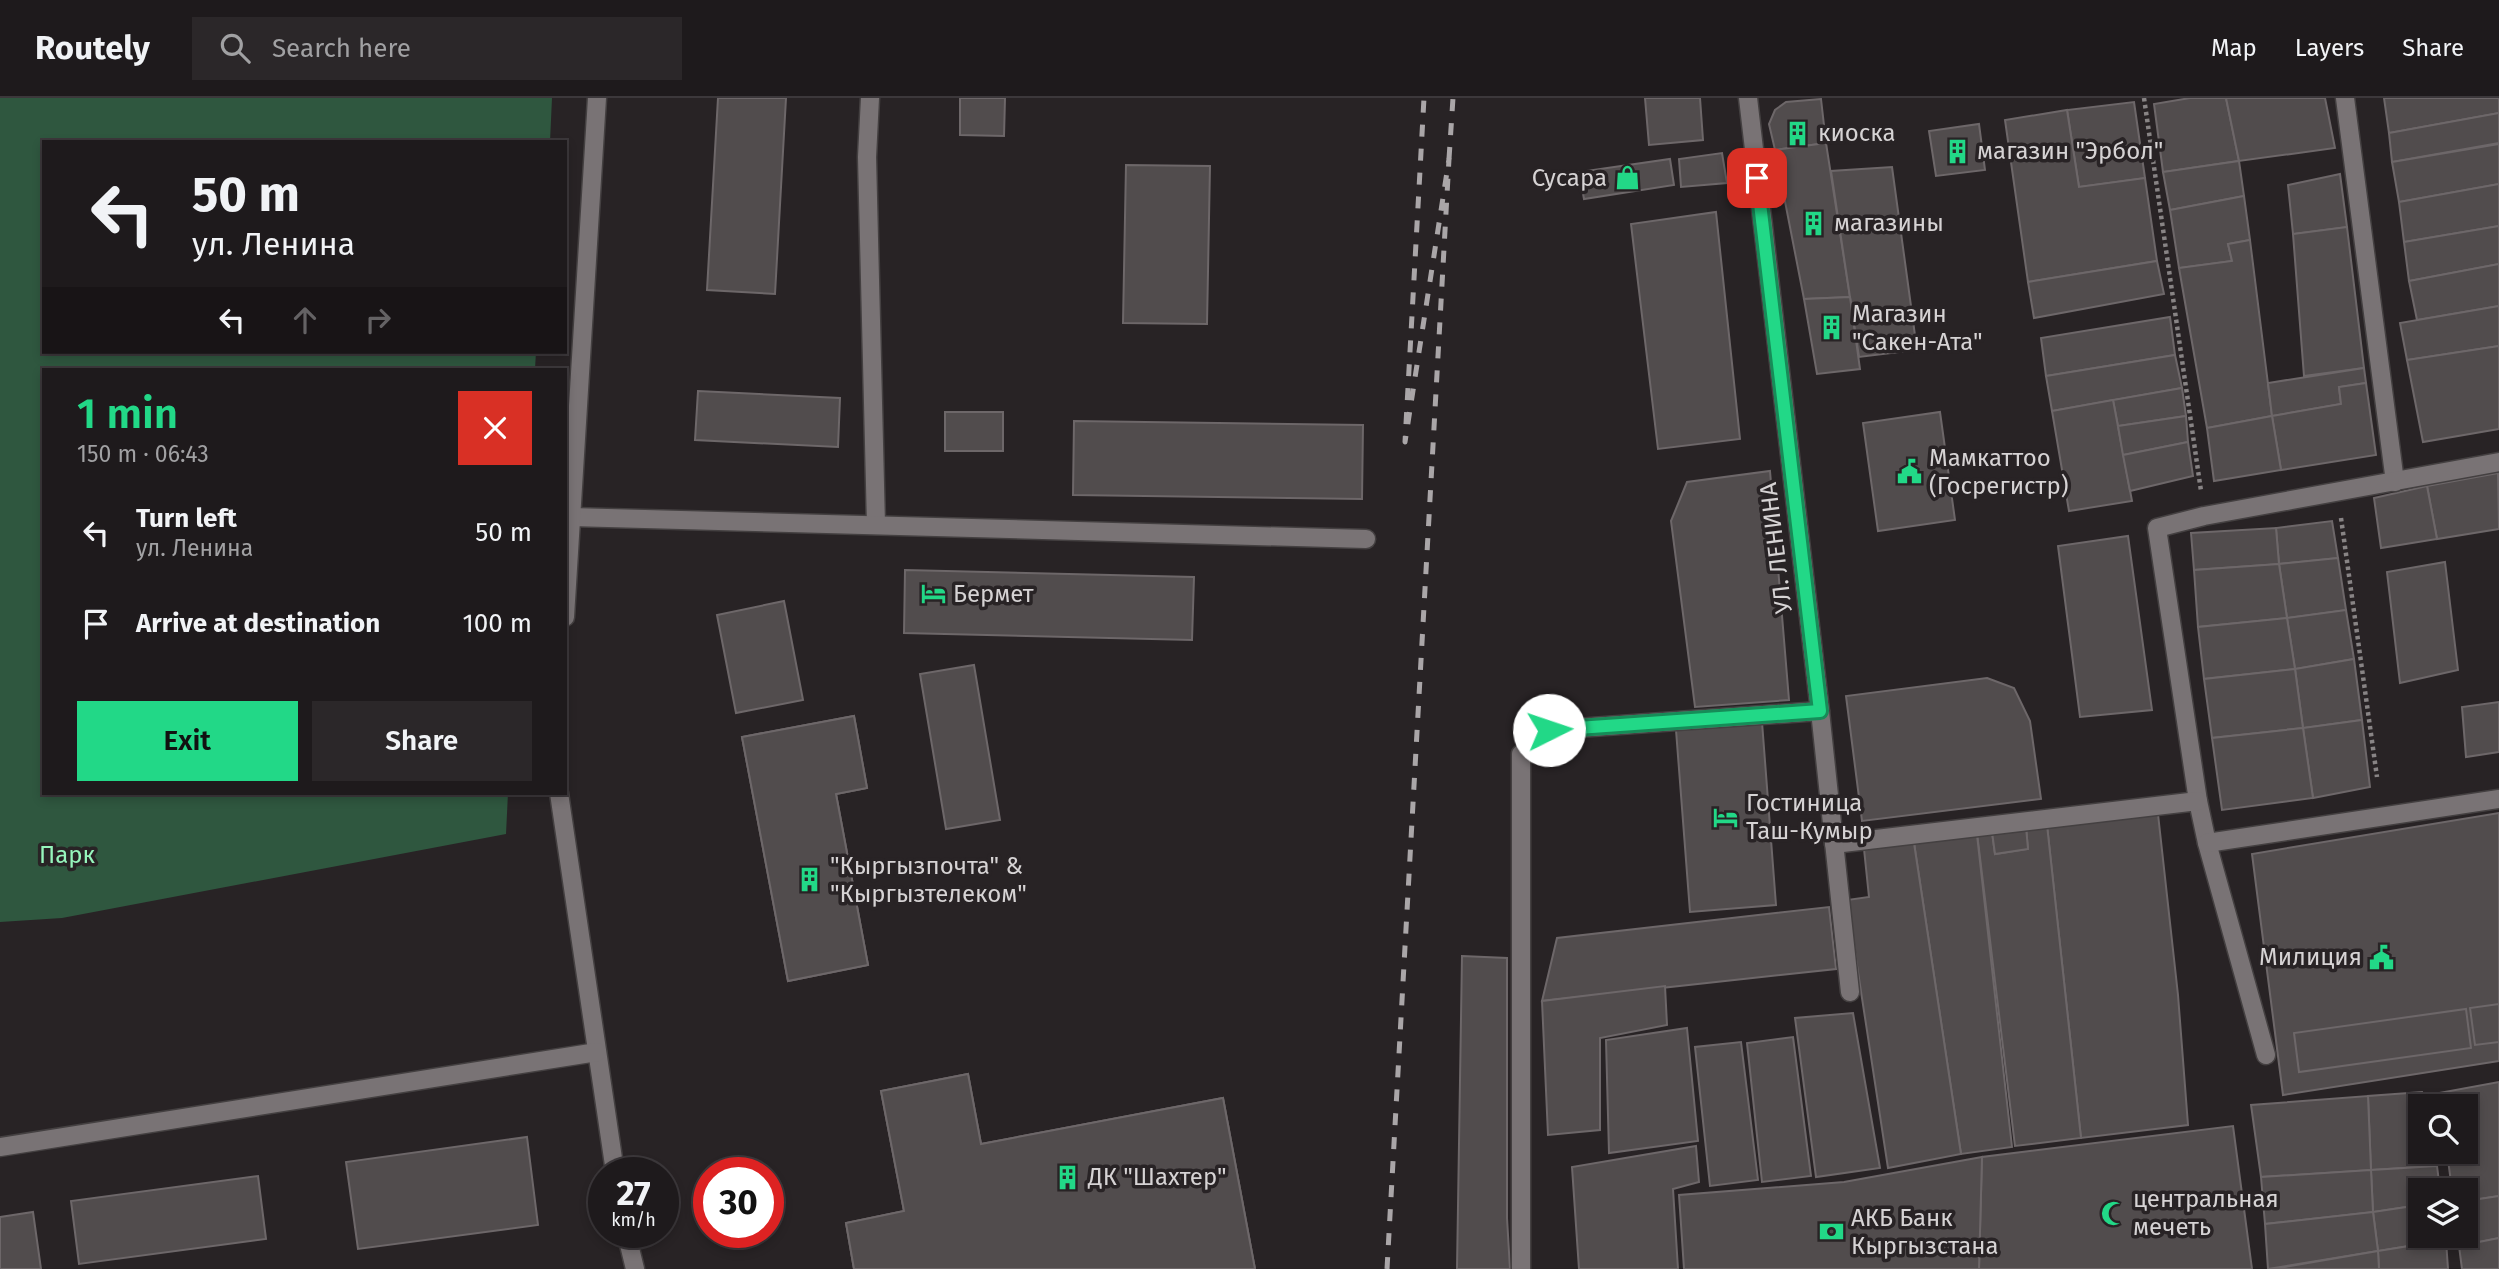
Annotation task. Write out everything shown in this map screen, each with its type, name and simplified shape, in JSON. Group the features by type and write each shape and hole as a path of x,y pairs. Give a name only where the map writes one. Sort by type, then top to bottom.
{"street":[{"path":"567,584 597,98"},
{"path":"870,98 867,157 876,525"},
{"name":"УЛ. ЛЕНИНА","path":"1748,98 1850,992"},
{"path":"2345,98 2395,482"},
{"path":"2266,1055 2207,843 2198,801 2157,528 2204,516 2499,462"},
{"path":"571,517 1366,539"},
{"path":"1521,1269 1521,754 1549,730 1820,711"},
{"path":"559,795 613,1157"},
{"path":"2207,843 2499,799"},
{"path":"1834,844 2198,801"},
{"path":"0,1147 597,1052"},
{"path":"629,1248 635,1269"}],"path":[{"path":"2144,98 2204,516"},
{"path":"2338,493 2376,777"}],"green space":[{"name":"Парк","path":"0,98 552,98 550,140 42,140 42,354 536,354 535,368 42,368 42,795 508,795 506,834 62,918 0,922"}],"building":[{"path":"718,98 786,98 775,294 707,290"},
{"path":"960,98 1005,98 1004,136 960,135"},
{"path":"1645,98 1700,98 1703,140 1649,145"},
{"path":"2190,98 2226,98 2239,161 2163,172 2154,104"},
{"path":"2226,98 2325,98 2335,148 2239,161"},
{"path":"2384,98 2499,98 2499,113 2389,133"},
{"name":"киоска","path":"1821,99 1826,143 1775,150 1769,124 1775,110 1786,102"},
{"path":"2134,102 2145,178 2079,187 2067,110"},
{"path":"2067,110 2079,187 2145,178 2157,261 2028,282 2005,120"},
{"path":"2499,113 2499,143 2392,162 2389,133"},
{"name":"магазин \"Эрбол\"","path":"1979,124 1985,170 1936,176 1929,131"},
{"name":"магазины","path":"1826,143 1850,297 1804,299 1775,150"},
{"path":"2499,144 2499,184 2399,202 2392,162"},
{"path":"1722,153 1727,183 1681,187 1679,159"},
{"name":"Сусара","path":"1670,159 1674,185 1584,199 1579,172"},
{"path":"2239,161 2244,196 2170,210 2163,172"},
{"path":"1126,165 1210,166 1207,324 1123,323"},
{"path":"1892,167 1917,350 1859,357 1831,171"},
{"path":"2340,174 2347,227 2293,234 2288,185"},
{"path":"2499,184 2499,226 2404,242 2399,202"},
{"path":"2244,196 2250,240 2228,244 2232,261 2179,268 2170,210"},
{"path":"1716,212 1740,439 1658,449 1631,224"},
{"path":"2499,226 2499,264 2409,281 2404,242"},
{"path":"2347,227 2364,368 2304,376 2293,234"},
{"path":"2250,240 2272,416 2207,428 2179,268 2232,261 2228,244"},
{"path":"2157,261 2164,294 2034,318 2028,282"},
{"path":"2499,264 2499,306 2417,320 2409,281"},
{"name":"Магазин \"Сакен-Ата\"","path":"1850,297 1860,369 1817,374 1804,299"},
{"path":"2499,306 2499,346 2407,360 2400,323"},
{"path":"2170,317 2175,355 2046,376 2041,338"},
{"path":"2499,346 2499,429 2423,442 2407,360"},
{"path":"2175,355 2182,388 2052,411 2046,376"},
{"path":"2364,368 2366,383 2339,387 2341,404 2272,416 2268,383"},
{"path":"2366,383 2376,455 2281,470 2272,416 2341,404 2339,387"},
{"path":"2182,388 2186,416 2118,426 2113,400"},
{"path":"698,391 840,398 838,447 695,440"},
{"path":"2113,400 2132,501 2069,511 2052,411"},
{"path":"945,412 1003,412 1003,451 945,451"},
{"name":"Мамкаттоо (Госрегистр)","path":"1940,412 1955,520 1878,531 1863,423"},
{"path":"2186,416 2188,442 2123,455 2118,426"},
{"path":"2272,416 2281,470 2214,481 2207,428"},
{"path":"1074,421 1363,425 1362,499 1073,495"},
{"path":"2188,442 2193,476 2130,491 2123,455"},
{"path":"1770,471 1789,700 1695,707 1671,521 1687,482"},
{"path":"2498,473 2499,529 2437,539 2427,486"},
{"path":"2427,486 2437,539 2381,548 2374,498"},
{"path":"2332,521 2338,558 2279,564 2276,528"},
{"path":"2276,528 2279,564 2194,570 2191,533"},
{"path":"2128,536 2152,710 2080,717 2058,546"},
{"path":"2338,558 2346,610 2287,618 2279,564"},
{"path":"2445,562 2458,670 2400,683 2387,572"},
{"path":"2279,564 2287,618 2198,627 2194,570"},
{"path":"905,570 1194,577 1192,640 904,633"},
{"path":"784,601 803,700 736,713 717,615"},
{"path":"2346,610 2354,659 2295,669 2287,618"},
{"path":"2287,618 2295,669 2204,679 2198,627"},
{"path":"2354,659 2362,720 2303,728 2295,669"},
{"path":"974,665 1000,820 946,829 920,674"},
{"path":"2295,669 2303,728 2212,738 2204,679"},
{"path":"1987,678 2014,688 2030,721 2041,799 1862,821 1846,696"},
{"path":"2499,702 2499,752 2466,757 2462,707"},
{"name":"\"Кыргызпочта\" & \"Кыргызтелеком\"","path":"854,716 867,788 836,794 868,965 788,981 742,737"},
{"name":"\"Кыргызпочта\" & \"Кыргызтелеком\"","path":"854,716 867,788 836,794 868,965 788,981 742,737"},
{"path":"2362,720 2370,787 2313,798 2303,728"},
{"name":"Гостиница Таш-Кумыр","path":"1762,722 1776,905 1690,912 1676,730"},
{"path":"2303,728 2313,798 2222,810 2212,738"},
{"name":"Милиция","path":"2499,813 2499,1061 2283,1095 2252,854"},
{"path":"2158,814 2178,995 2188,1125 2081,1138 2047,825"},
{"path":"2047,825 2081,1138 2015,1146 1977,833 1992,832 1995,854 2028,849 2026,827"},
{"path":"2026,827 2028,849 1995,854 1992,832"},
{"path":"1977,835 2012,1147 1961,1154 1914,843"},
{"path":"1914,843 1961,1154 1888,1168 1847,900 1869,897 1864,849"},
{"path":"1829,907 1836,969 1542,1001 1557,938"},
{"path":"1462,956 1507,958 1507,1218 1510,1269 1457,1269"},
{"path":"1665,986 1667,1025 1600,1038 1600,1130 1548,1135 1542,1001"},
{"path":"2499,1004 2499,1042 2475,1045 2470,1008"},
{"path":"2466,1009 2471,1048 2299,1072 2294,1033"},
{"path":"1853,1013 1880,1168 1816,1177 1795,1018"},
{"path":"1687,1028 1698,1141 1609,1153 1606,1040"},
{"path":"1793,1037 1811,1176 1762,1182 1747,1043"},
{"path":"1741,1042 1758,1180 1710,1186 1695,1047"},
{"name":"ДК \"Шахтер\"","path":"968,1074 981,1144 1223,1098 1255,1269 854,1269 846,1223 904,1211 881,1091"},
{"name":"ДК \"Шахтер\"","path":"968,1074 981,1144 1223,1098 1255,1269 854,1269 846,1223 904,1211 881,1091"},
{"path":"2499,1082 2499,1196 2478,1199 2478,1178 2450,1178 2449,1164 2478,1164 2478,1094 2439,1093"},
{"path":"2422,1092 2408,1094 2408,1164 2437,1166 2371,1170 2368,1096"},
{"path":"2368,1096 2371,1170 2261,1177 2251,1105"},
{"name":"центральная мечеть","path":"2233,1126 2252,1269 1979,1269 1982,1157"},
{"path":"527,1137 538,1225 358,1249 346,1162"},
{"path":"1696,1146 1699,1182 1673,1189 1678,1269 1579,1269 1572,1167"},
{"name":"АКБ Банк Кыргызстана","path":"1982,1157 1979,1269 1684,1269 1679,1195 1844,1182"},
{"path":"2437,1166 2438,1178 2408,1178 2408,1207 2373,1212 2371,1170"},
{"path":"2371,1170 2373,1212 2265,1224 2261,1177"},
{"path":"258,1176 266,1239 79,1264 71,1201"},
{"path":"2499,1196 2499,1238 2478,1242 2478,1199"},
{"path":"2408,1207 2408,1246 2378,1251 2373,1212"},
{"path":"33,1212 41,1269 0,1269 0,1217"},
{"path":"2373,1212 2378,1251 2268,1269 2265,1224"},
{"path":"2499,1238 2499,1269 2462,1269 2459,1248 2478,1248 2478,1242"},
{"path":"2408,1246 2447,1248 2448,1269 2379,1269 2378,1251"},
{"path":"2378,1251 2379,1269 2273,1269"}],"railway":[{"path":"1387,1269 1449,159 1405,442 1424,98"},
{"path":"1449,159 1453,98"}],"place":[{"name":"киоска","path":"1798,133"},
{"name":"магазин \"Эрбол\"","path":"1957,151"},
{"name":"Сусара","path":"1627,178"},
{"name":"магазины","path":"1814,223"},
{"name":"Магазин \"Сакен-Ата\"","path":"1832,328"},
{"name":"Мамкаттоо (Госрегистр)","path":"1909,472"},
{"name":"Бермет","path":"933,594"},
{"name":"Гостиница Таш-Кумыр","path":"1726,817"},
{"name":"\"Кыргызпочта\" & \"Кыргызтелеком\"","path":"810,880"},
{"name":"Милиция","path":"2382,957"},
{"name":"ДК \"Шахтер\"","path":"1068,1177"},
{"name":"центральная мечеть","path":"2113,1213"},
{"name":"АКБ Банк Кыргызстана","path":"1831,1232"}],"route":[{"path":"1549,730 1820,711 1757,178"}]}
